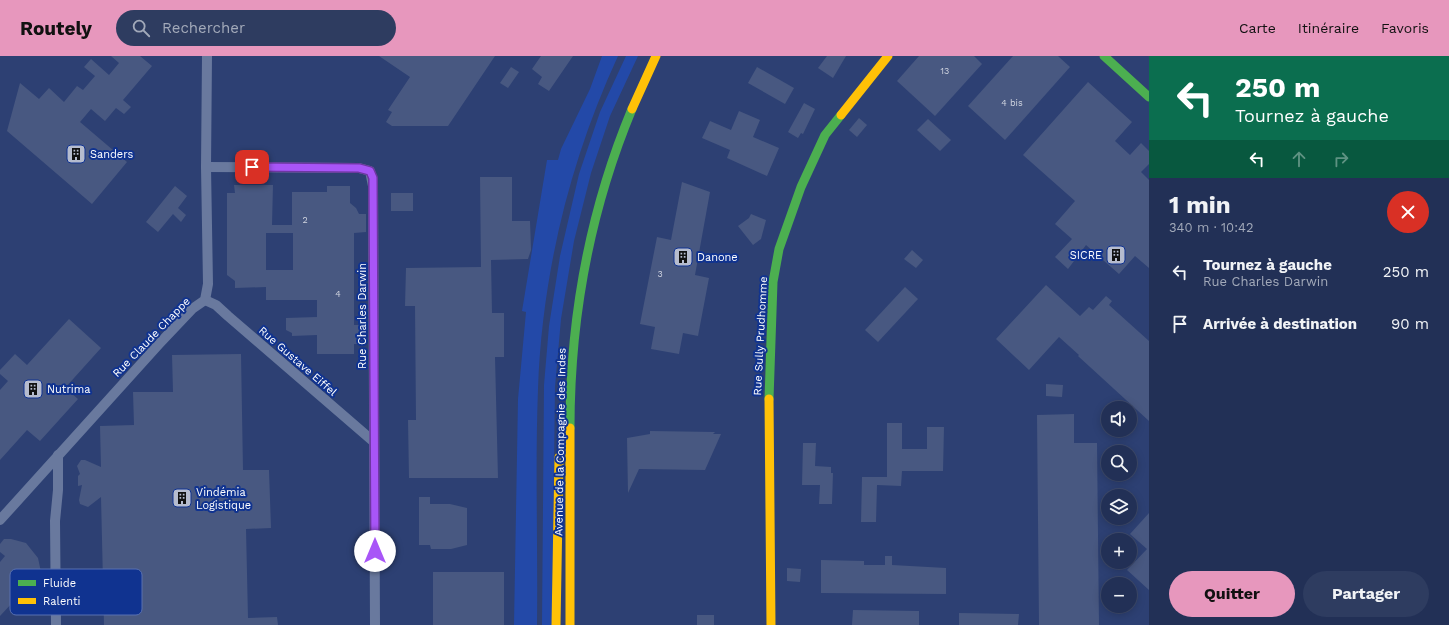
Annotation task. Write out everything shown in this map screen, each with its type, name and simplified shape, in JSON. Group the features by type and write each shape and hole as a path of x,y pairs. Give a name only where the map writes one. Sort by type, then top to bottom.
{"main road":[{"name":"Avenue de la Compagnie des Indes","path":"570,625 570,408 573,348 580,295 608,176 626,123 656,56"},
{"name":"Rue Sully Prudhomme","path":"771,625 768,421 773,282 779,249 801,186 826,135 888,56"},
{"path":"1104,56 1149,96"},
{"path":"568,317 573,282 586,227 604,163 623,107"},
{"name":"Avenue de la Compagnie des Indes","path":"561,394 566,330"},
{"name":"Avenue de la Compagnie des Indes","path":"556,625 560,446"}],"street":[{"name":"Rue Claude Chappe","path":"0,520 159,344 192,309 204,300 208,284 206,167 207,56"},
{"name":"Rue Charles Darwin","path":"206,167 359,168 370,171 373,186 375,625"},
{"name":"Rue Gustave Eiffel","path":"204,300 216,305 374,442"},
{"path":"55,569 55,521 58,490 58,455"},
{"path":"56,615 56,625"}],"shaded area":[{"path":"602,56 618,56 601,95 573,177 552,261 545,303 537,419 537,625 514,625 518,399 526,312 522,311 547,160 558,160 561,149 590,89"},
{"path":"626,56 638,56 610,116 591,173 574,241 561,319 555,387 552,625 542,625 544,385 549,326 560,256 579,174 600,112"}],"building":[{"path":"111,56 140,56 152,66 123,100 131,107 124,114 116,108 105,121 91,109 80,122 127,162 92,204 7,131 20,83 39,99 49,88 64,102 77,86 83,90 95,76 84,67 91,59 109,75 119,63"},
{"path":"379,56 495,56 448,126 392,126 386,122 392,112 388,110 410,77"},
{"path":"541,56 573,56 549,91 538,84 542,77 532,69"},
{"path":"827,56 846,56 833,78 818,68"},
{"path":"919,56 974,56 982,64 935,116 897,81"},
{"path":"1013,56 1058,56 1070,67 1005,140 968,106"},
{"path":"511,67 519,72 508,88 500,83"},
{"path":"757,67 794,88 785,104 748,83"},
{"path":"1088,82 1132,122 1115,141 1130,155 1141,143 1149,151 1149,164 1141,172 1149,180 1149,268 1135,256 1119,274 1086,245 1068,269 1055,257 1072,239 1055,224 1075,201 1023,155"},
{"path":"804,103 815,109 803,134 801,133 798,138 788,132"},
{"path":"739,111 760,120 753,137 779,148 767,176 727,158 730,150 702,138 710,121 731,130"},
{"path":"859,118 867,125 857,137 849,130"},
{"path":"928,119 951,140 940,151 917,130"},
{"path":"480,177 512,177 512,221 530,221 531,250 528,259 491,260 492,313 504,313 504,357 495,357 498,478 409,478 408,420 416,420 415,306 405,306 406,268 481,267"},
{"name":"Danone","path":"682,182 710,192 695,275 709,278 698,336 683,333 679,354 651,349 655,327 640,324 657,237 671,240"},
{"path":"234,185 273,185 272,225 292,225 292,192 327,192 327,186 350,186 350,203 356,208 359,214 366,214 366,232 354,233 354,325 362,325 362,344 354,344 354,354 317,354 317,335 292,336 292,333 286,330 286,318 317,317 317,300 266,300 266,287 235,288 235,281 227,275 227,193 235,193","holes":["266,233 293,233 293,270 266,270"]},
{"path":"175,186 187,196 178,208 186,215 181,222 173,214 158,232 146,222"},
{"path":"391,193 413,193 413,211 391,211"},
{"path":"751,214 766,220 761,239 753,245 738,226 749,218"},
{"path":"912,250 923,260 916,268 904,259"},
{"path":"1046,285 1080,316 1089,307 1093,310 1106,296 1112,301 1109,305 1149,341 1149,421 1137,410 1137,401 1127,401 1059,337 1029,370 996,339"},
{"path":"905,287 918,299 878,342 865,330"},
{"name":"Nutrima","path":"69,319 101,348 65,388 78,399 40,441 27,430 0,460 0,390 8,381 0,374 0,370 15,354 27,365"},
{"name":"Vindémia Logistique","path":"241,354 243,470 269,470 271,528 246,529 248,618 277,617 278,625 104,625 104,615 142,615 142,569 103,569 101,497 88,507 80,504 79,500 82,485 78,486 78,476 80,474 77,466 81,460 85,460 101,467 100,426 134,425 133,392 173,392 172,355"},
{"path":"1046,384 1063,385 1062,397 1046,396"},
{"path":"1074,414 1074,443 1097,443 1099,625 1039,625 1037,415"},
{"path":"887,423 902,423 902,449 927,449 927,427 944,427 943,471 902,471 901,486 877,485 876,522 861,522 862,477 887,477"},
{"path":"650,431 715,432 713,434 721,434 705,470 639,469 628,493 627,438 650,434"},
{"path":"803,443 816,443 815,466 831,467 831,473 833,473 832,504 819,504 820,485 802,485"},
{"path":"419,497 430,497 430,504 450,504 467,508 467,545 451,549 431,549 430,545 419,545"},
{"path":"1149,513 1149,590 1137,579 1137,577 1135,577 1127,570 1137,569 1137,560 1147,549 1137,540 1137,533 1131,533"},
{"path":"4,539 11,539 26,543 38,558 40,569 10,569 10,605 0,616 0,562 5,556 0,552 0,544"},
{"path":"885,556 892,556 892,565 946,568 946,594 821,593 821,560 864,561 864,565 885,565"},
{"path":"787,568 801,569 800,582 787,581"},
{"path":"433,572 504,572 504,625 433,625"},
{"path":"853,610 919,611 919,625 852,625"},
{"path":"959,613 1019,614 1018,625 959,625"},
{"path":"697,615 714,615 714,625 697,625"}],"traffic: fast":[{"path":"1104,56 1149,97"},
{"path":"570,428 574,346 585,266 605,186 617,147 632,109"},
{"path":"769,399 773,282 779,249 801,187 825,135 841,115"}],"traffic: slow":[{"path":"632,109 656,56"},
{"path":"841,115 888,56"},
{"path":"769,399 771,625"},
{"path":"570,428 570,625"},
{"path":"556,625 559,457"}],"place":[{"name":"Sanders","path":"76,154"},
{"name":"SICRE","path":"1116,255"},
{"name":"Danone","path":"683,257"},
{"name":"Nutrima","path":"33,389"},
{"name":"Vindémia Logistique","path":"182,498"}],"route":[{"path":"252,167 359,168 370,171 373,178 375,551"}]}
